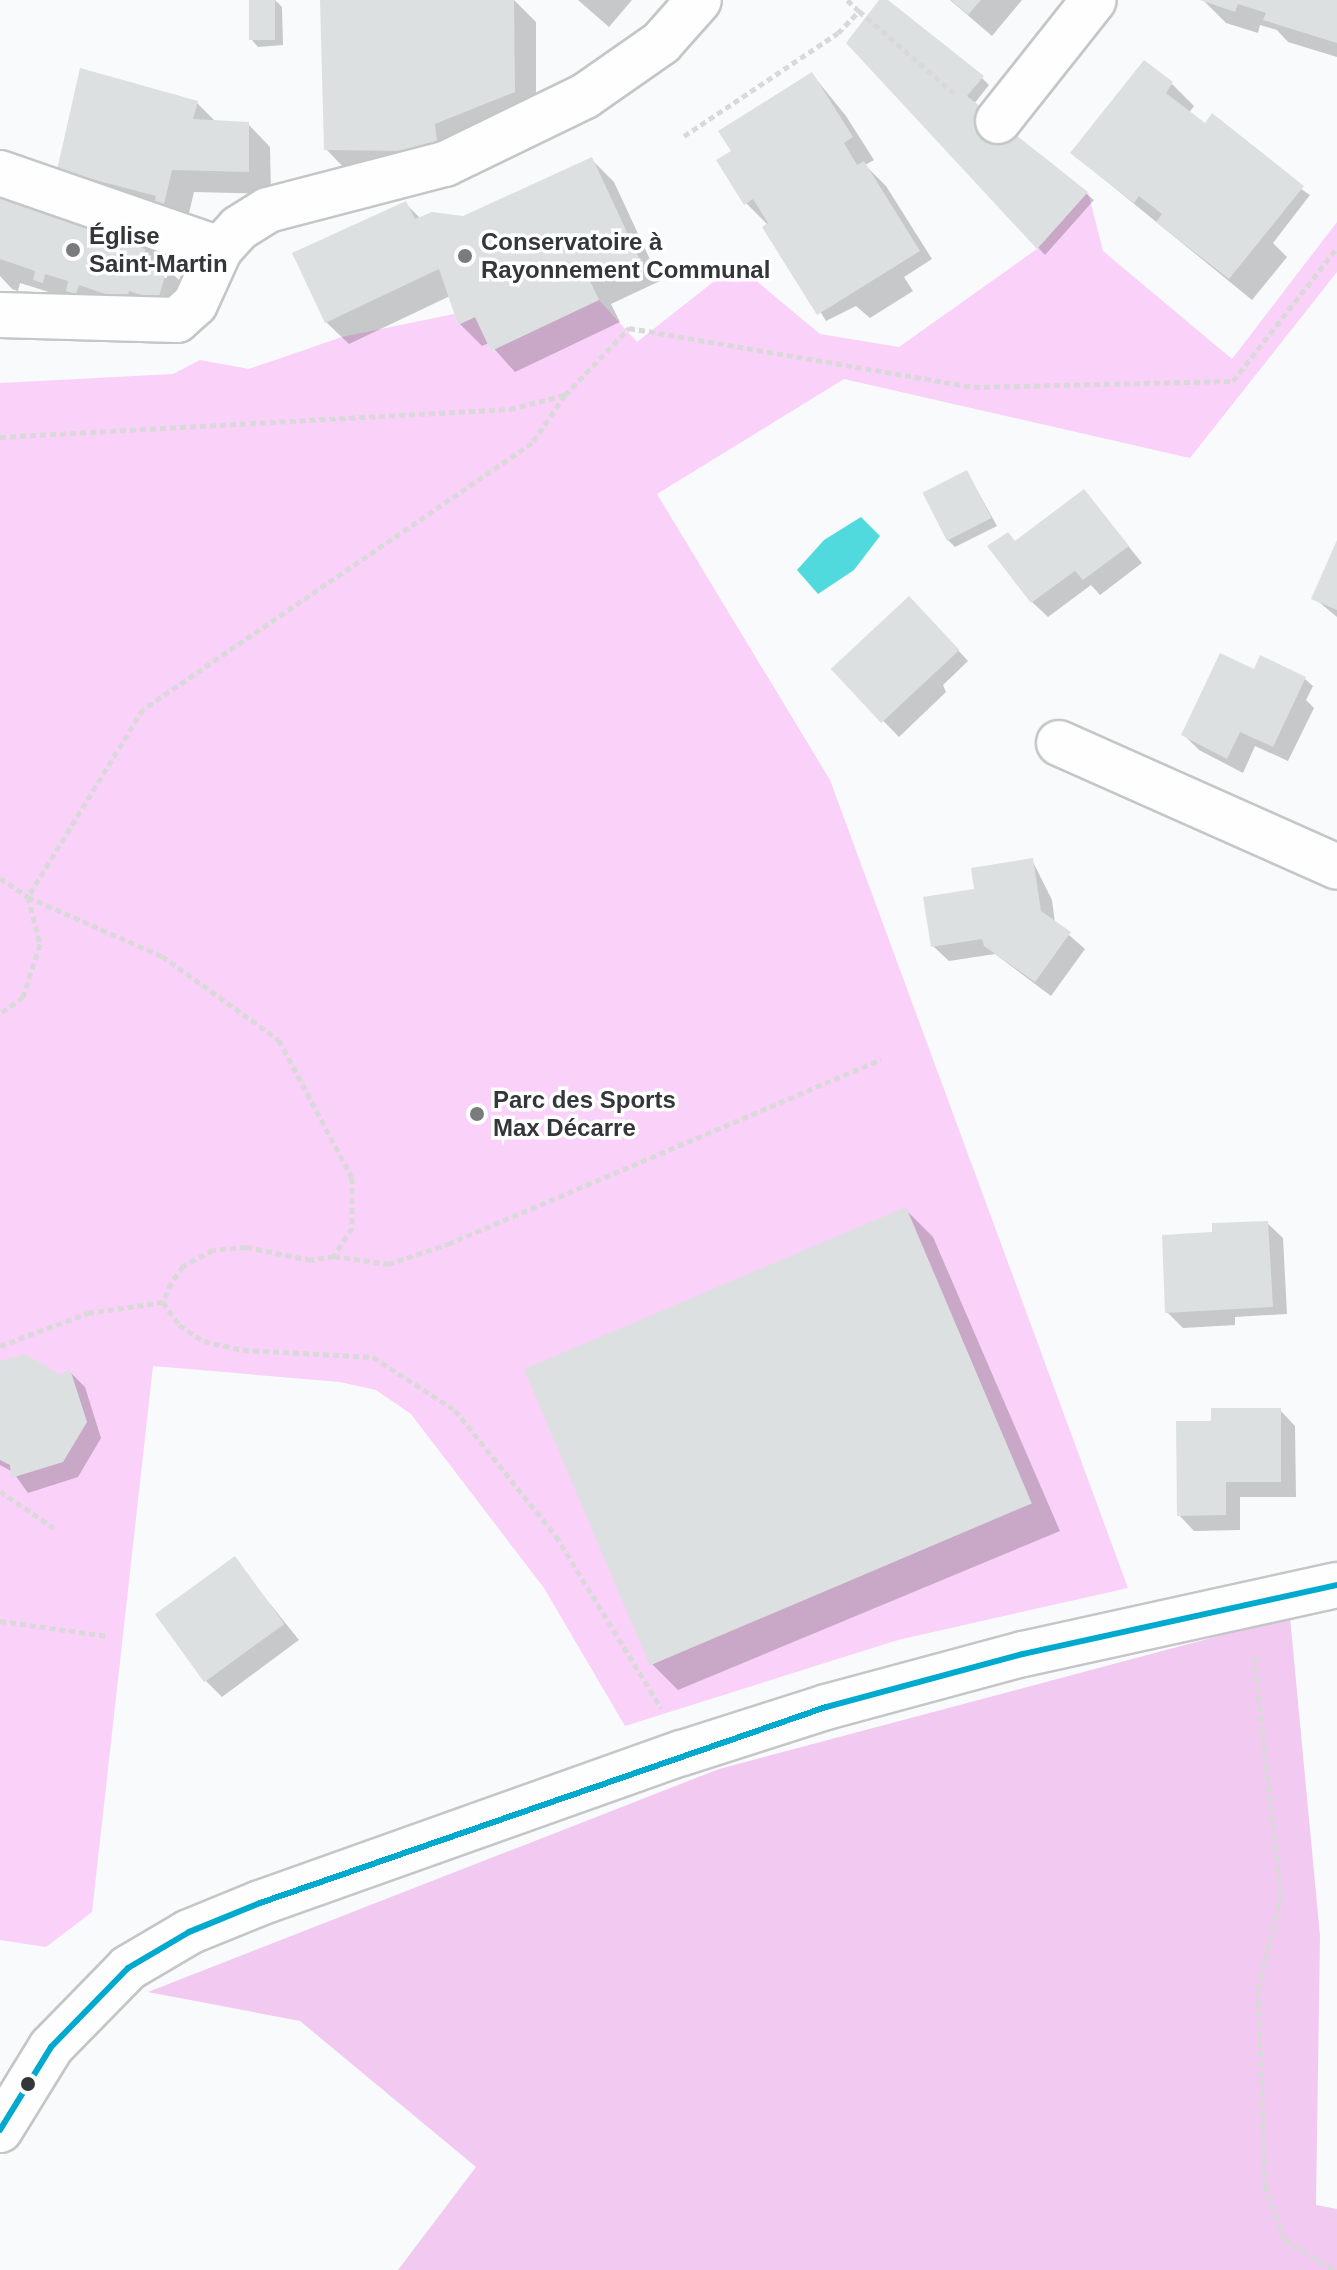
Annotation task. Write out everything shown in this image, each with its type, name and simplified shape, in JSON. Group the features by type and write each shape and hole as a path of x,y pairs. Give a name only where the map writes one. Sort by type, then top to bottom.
{"street":[{"path":"0,315 177,320 195,304 220,249 239,228 268,210 445,164 585,96 661,43 699,0"},
{"path":"998,121 1094,0"},
{"path":"0,173 220,249"},
{"path":"1059,743 1337,867"},
{"path":"0,2130 51,2047 128,1968 189,1932 260,1903 682,1753 826,1707 1023,1654 1320,1589"}],"path":[{"path":"847,0 959,97"},
{"path":"684,136 838,33 859,11"},
{"path":"0,1014 23,997 40,944 28,897 143,709 532,443 565,395 629,328 974,387 1233,381 1337,248"},
{"path":"0,437 510,409 565,395"},
{"path":"0,878 28,897 162,956 279,1040 352,1178 352,1228 334,1256"},
{"path":"163,1302 183,1266 213,1250 246,1247 311,1260 334,1256 388,1264 448,1244 881,1059"},
{"path":"0,1346 88,1313 163,1302"},
{"path":"163,1302 179,1325 204,1341 243,1350 373,1357 455,1410 556,1536 663,1712 682,1753"},
{"path":"0,1491 54,1528"},
{"path":"1320,1589 1254,1655 1281,1895 1258,1991 1259,2122 1265,2186 1285,2240 1335,2270"},
{"path":"0,1621 108,1636"}],"shaded area":[{"name":"Parc des Sports Max Décarre","path":"1088,192 1103,251 1232,359 1337,222 1337,272 1190,458 844,379 657,494 830,780 1128,1588 898,1640 625,1726 544,1588 411,1414 376,1390 340,1382 153,1366 92,1912 46,1947 0,1940 0,383 173,374 200,360 249,369 342,337 454,314 458,325 475,317 491,351 599,300 637,342 736,264 820,334 899,347 1037,249"},
{"path":"1290,1617 1320,1936 1316,2205 1337,2209 1337,2270 398,2270 476,2167 300,2021 148,1992 719,1769"}],"water":[{"path":"861,517 880,536 854,570 818,594 797,570 824,540"}],"building":[{"path":"249,0 275,0 275,40 249,40"},
{"path":"320,0 514,0 515,92 435,124 437,142 403,151 324,150"},
{"path":"879,0 888,0 984,76 967,96 1088,192 1037,249 846,43"},
{"path":"951,0 981,0 968,15"},
{"path":"1200,0 1337,0 1337,43 1263,20 1266,13 1238,4 1235,12"},
{"path":"1144,60 1173,82 1166,93 1205,123 1212,113 1304,186 1229,279 1156,222 1162,214 1139,196 1134,203 1070,153"},
{"path":"80,68 198,101 193,119 249,122 249,172 172,170 163,208 153,207 156,196 57,170"},
{"path":"812,72 853,137 844,143 857,165 864,161 920,251 817,315 762,227 768,223 753,199 744,205 716,160 731,151 718,131"},
{"name":"Conservatoire à Rayonnement Communal","path":"592,157 639,258 590,281 599,300 491,351 475,317 458,325 439,269 325,323 292,253 406,201 415,219 432,212 463,216"},
{"name":"Église Saint-Martin","path":"0,192 152,236 142,258 168,266 158,300 129,291 126,301 79,285 76,294 66,291 68,281 45,274 43,283 33,280 35,271 0,259"},
{"path":"967,470 992,518 947,541 922,493"},
{"path":"1084,489 1129,546 1083,580 1075,571 1031,603 987,546 1008,532 1015,541"},
{"path":"1337,540 1337,610 1311,599"},
{"path":"909,596 959,650 881,723 831,669"},
{"path":"1220,653 1254,669 1260,655 1306,677 1273,747 1240,732 1227,759 1181,735"},
{"path":"1033,858 1041,911 1071,932 1035,982 984,946 982,939 931,947 923,897 974,889 971,868"},
{"path":"906,1207 1032,1503 650,1666 524,1369"},
{"path":"1268,1221 1273,1307 1165,1313 1162,1235 1212,1232 1212,1223"},
{"path":"25,1354 61,1375 70,1369 87,1422 63,1462 11,1478 10,1465 0,1460 0,1361"},
{"path":"1211,1408 1281,1408 1281,1482 1226,1482 1226,1515 1177,1516 1176,1421 1211,1421"},
{"path":"235,1556 284,1624 204,1682 155,1614"}],"transit line":[{"path":"0,2130 51,2047 128,1968 189,1932 260,1903 826,1707 1023,1654 1337,1585"}],"place":[{"name":"Église Saint-Martin","path":"73,250"},
{"name":"Conservatoire à Rayonnement Communal","path":"465,256"},
{"name":"Parc des Sports Max Décarre","path":"477,1114"}]}
